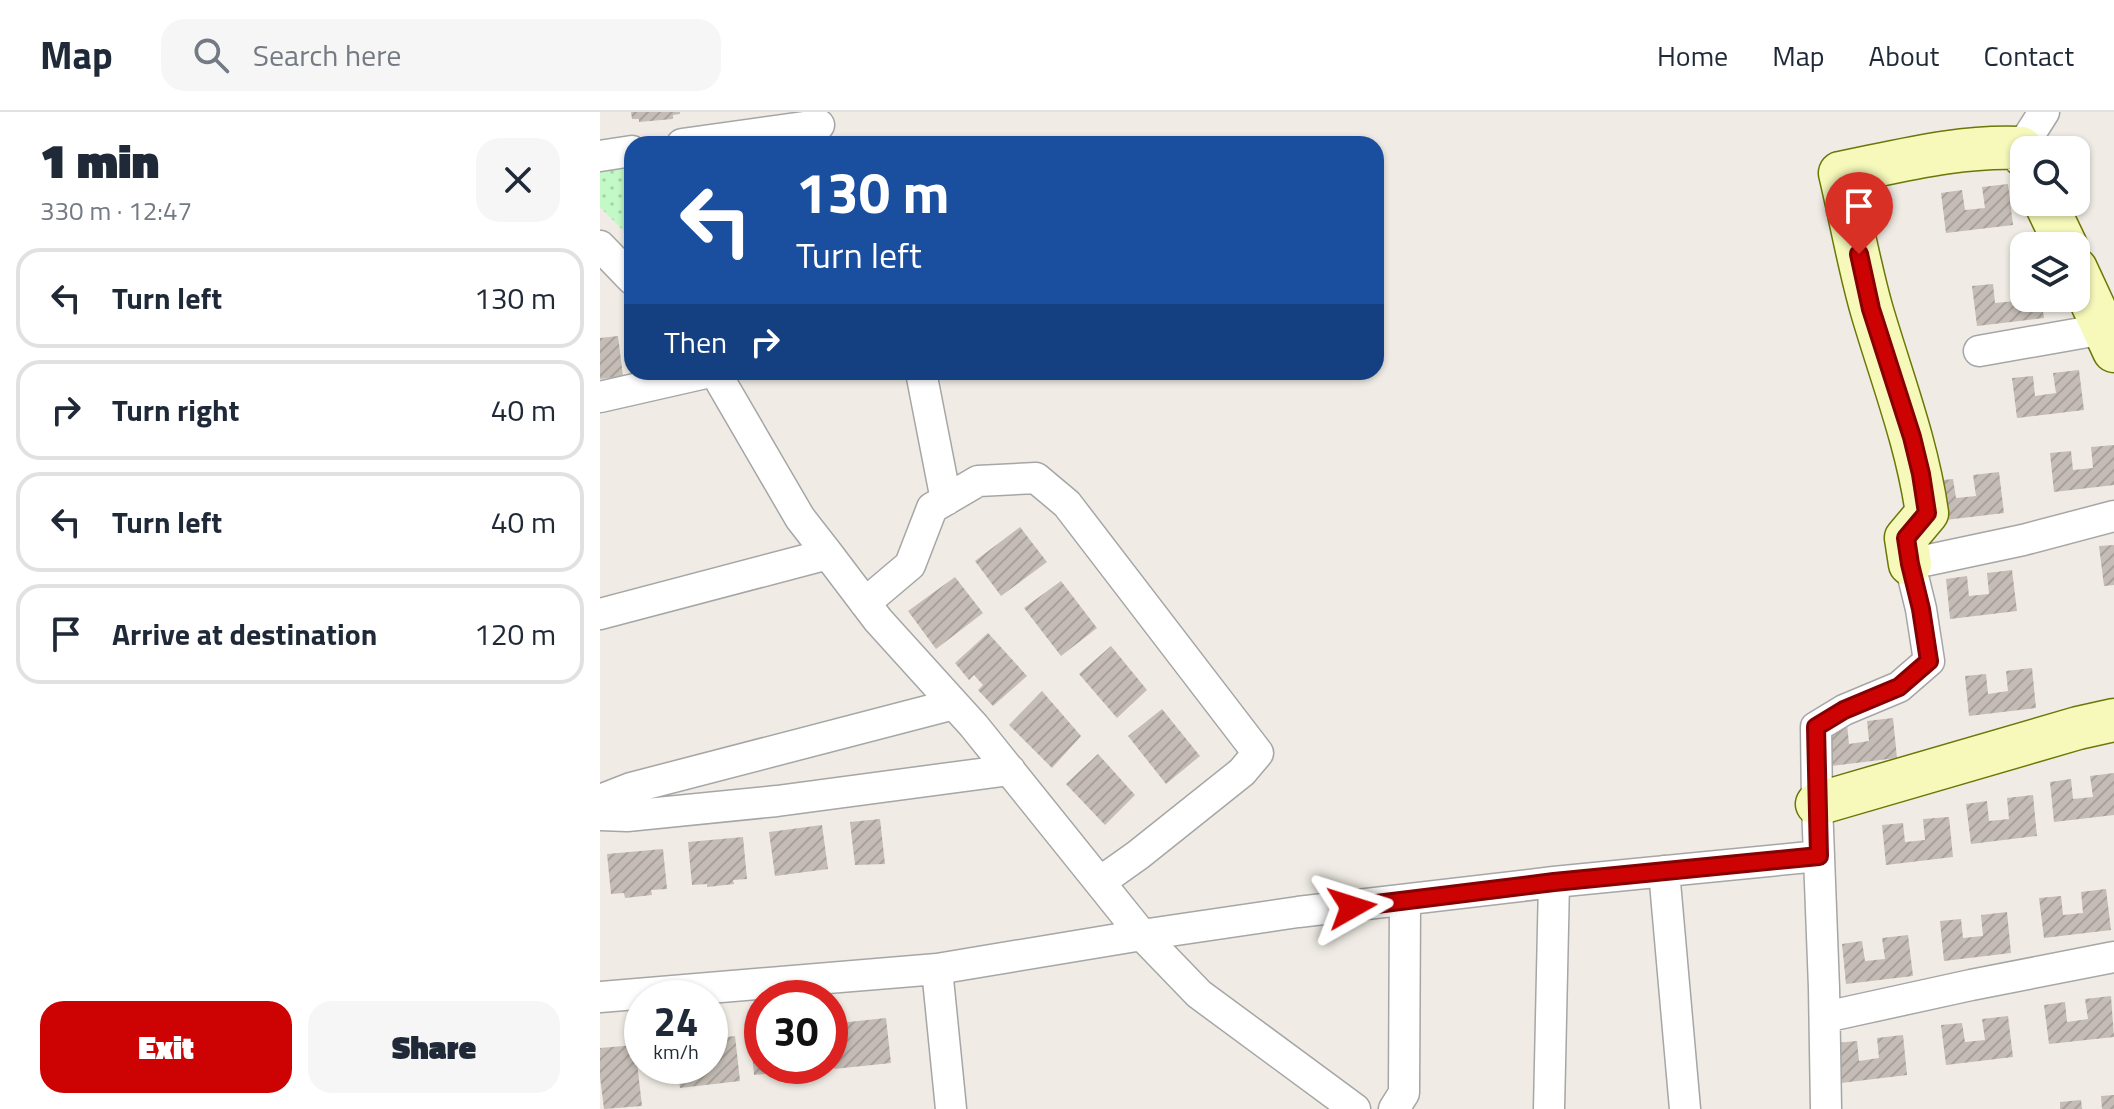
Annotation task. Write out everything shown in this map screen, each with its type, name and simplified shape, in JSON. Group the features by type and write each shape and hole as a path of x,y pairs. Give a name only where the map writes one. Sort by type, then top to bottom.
{"street":[{"path":"746,136 818,127"},
{"path":"1826,1109 1816,727 1844,710 1899,687 1929,661 1906,538 1927,513 1921,474 1871,309 1840,173 1957,150 1995,147 2031,131"},
{"path":"600,156 624,152"},
{"path":"600,246 624,271"},
{"path":"1979,351 2111,335 2090,295"},
{"path":"600,397 677,380"},
{"path":"718,380 800,518 865,603 1010,770 1142,935 1199,994 1355,1109"},
{"path":"923,380 946,500"},
{"path":"865,603 910,565 932,508 978,481 1036,478 1067,504 1258,753 1242,772 1100,882"},
{"path":"1910,564 2023,540 2114,516"},
{"path":"600,614 828,554"},
{"path":"600,800 631,788 954,704"},
{"path":"1817,804 2114,720"},
{"path":"600,815 627,816 777,801 1010,770"},
{"path":"600,997 937,969 1298,912 1554,882 1819,856"},
{"path":"1664,871 1685,1109"},
{"path":"1549,1109 1554,882"},
{"path":"1394,1109 1404,1093 1405,901"},
{"path":"1825,1017 2114,957"},
{"path":"937,969 951,1109"}],"green space":[{"path":"624,165 624,231 600,207 600,167"}],"building":[{"path":"631,112 680,114 673,115 673,119 639,122 639,119 632,119"},
{"path":"2008,184 2013,225 1946,233 1941,193 1962,190 1965,210 1985,208 1982,187"},
{"path":"1993,284 1995,303 2010,302 2010,312 2043,312 2044,318 1977,326 1972,286"},
{"path":"618,336 623,376 600,379 600,338"},
{"path":"2079,370 2084,410 2017,418 2012,378 2033,376 2035,396 2056,393 2053,373"},
{"path":"2114,445 2114,485 2054,492 2050,453 2071,451 2073,470 2093,468 2091,447"},
{"path":"1999,472 2004,513 1937,521 1933,481 1953,479 1956,498 1976,496 1973,475"},
{"path":"1020,527 1047,562 1001,596 975,561"},
{"path":"2114,545 2114,585 2104,586 2099,546"},
{"path":"2012,570 2017,611 1950,619 1946,579 1967,576 1969,596 1989,594 1987,573"},
{"path":"955,577 983,613 936,649 908,611"},
{"path":"1061,581 1097,628 1061,656 1024,608"},
{"path":"988,633 1027,676 993,706 978,690 983,685 974,675 969,680 955,663"},
{"path":"1111,646 1147,690 1117,718 1079,674"},
{"path":"2032,668 2036,708 1969,716 1965,676 1986,674 1988,694 2008,691 2006,671"},
{"path":"1042,691 1081,736 1052,768 1009,725"},
{"path":"1162,709 1200,756 1166,784 1128,736"},
{"path":"1893,718 1897,758 1831,766 1826,726 1847,724 1849,744 1869,741 1867,721"},
{"path":"1098,754 1135,795 1105,825 1066,784"},
{"path":"2114,773 2114,815 2054,822 2050,782 2071,779 2073,799 2093,797 2090,776"},
{"path":"2033,795 2037,836 1971,844 1966,804 1987,801 1989,821 2009,819 2007,798"},
{"path":"1949,817 1953,857 1886,865 1882,825 1903,823 1905,842 1925,840 1923,819"},
{"path":"880,819 885,864 855,865 850,822"},
{"path":"822,825 828,869 775,876 769,832"},
{"path":"743,837 747,879 707,887 707,884 692,885 688,842"},
{"path":"663,849 667,889 651,890 652,895 625,898 624,893 611,894 607,854"},
{"path":"2106,889 2111,930 2044,938 2039,898 2061,896 2063,915 2083,913 2081,892"},
{"path":"2007,912 2011,953 1944,961 1940,921 1961,919 1963,938 1983,936 1981,915"},
{"path":"1908,935 1913,976 1846,984 1842,944 1862,941 1865,961 1885,959 1882,938"},
{"path":"2111,996 2114,1037 2049,1044 2044,1005 2065,1002 2067,1022 2088,1019 2085,999"},
{"path":"2008,1016 2013,1057 1946,1065 1941,1025 1962,1023 1965,1042 1985,1040 1982,1019"},
{"path":"886,1018 891,1063 848,1068 848,1022"},
{"path":"1903,1035 1907,1075 1841,1083 1836,1043 1857,1041 1859,1061 1879,1058 1877,1038"},
{"path":"735,1036 740,1081 728,1082 728,1037"},
{"path":"624,1046 624,1084 639,1084 642,1106 604,1109 600,1048"},
{"path":"679,1084 714,1084 680,1088"},
{"path":"2114,1095 2114,1109 2102,1109 2101,1096"},
{"path":"2081,1100 2082,1109 2060,1109 2060,1102"}],"route":[{"path":"1352,907 1554,882 1819,856 1816,727 1844,710 1899,687 1929,661 1906,538 1927,513 1921,474 1871,309 1859,254"}]}
